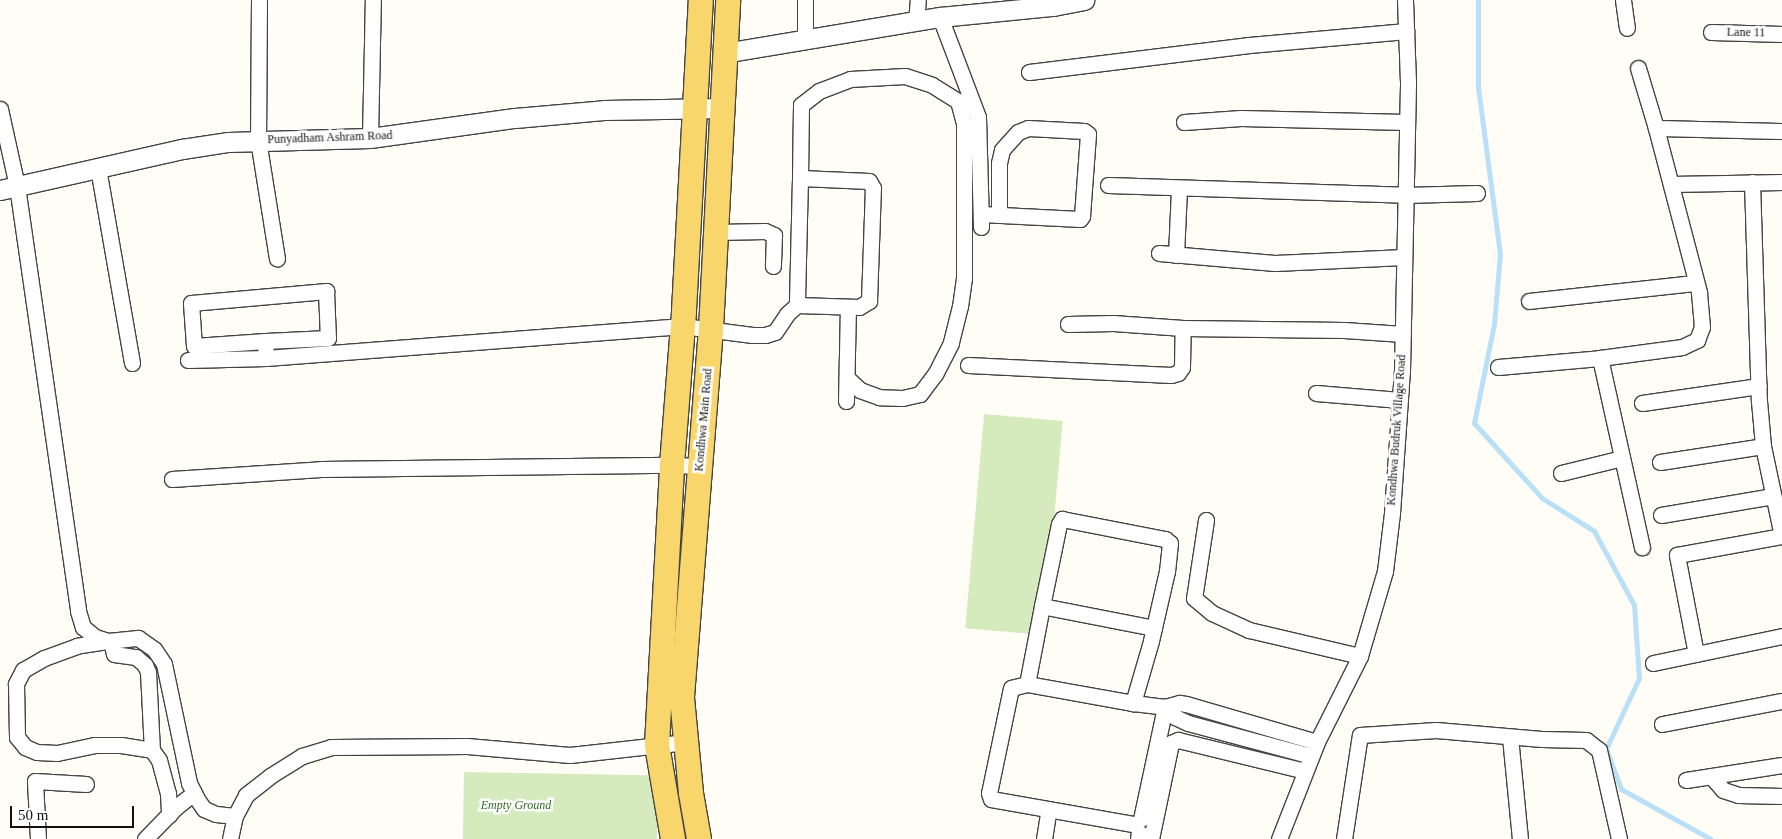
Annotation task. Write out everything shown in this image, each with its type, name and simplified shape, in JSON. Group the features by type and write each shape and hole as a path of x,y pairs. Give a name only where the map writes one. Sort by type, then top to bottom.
{"main road":[{"path":"673,839 657,745 672,465 683,326 701,0"},
{"name":"Kondhwa Main Road","path":"699,839 691,793 682,697 712,329 728,0"}],"street":[{"path":"260,0 258,140 277,258"},
{"path":"370,138 373,0"},
{"path":"806,0 806,39"},
{"path":"916,21 918,0"},
{"path":"724,53 940,17 1053,6 1084,0"},
{"name":"Kondhwa Budruk Village Road","path":"1279,839 1314,749 1360,656 1385,571 1392,514 1403,334 1408,82 1405,0"},
{"path":"1623,0 1627,28"},
{"path":"940,17 978,118 981,221 999,215 1080,219 1082,216 1088,134 1084,131 1028,128 1018,132 1002,150 999,163 999,215"},
{"path":"1029,72 1250,45 1406,31"},
{"name":"Lane 11","path":"1711,32 1782,34"},
{"path":"1498,367 1600,358 1682,347 1696,340 1702,327 1696,282 1656,128 1638,68"},
{"path":"797,305 801,105 819,91 850,79 905,76 932,84 958,101 964,124 964,278 960,306 951,343 936,374 920,394 902,398 879,397 860,390 846,378"},
{"name":"Punyadham Ashram Road","path":"9,188 191,148 228,142 370,138 515,118 594,110 722,108"},
{"path":"0,110 9,188 78,611 83,627 95,638 109,641"},
{"path":"1184,122 1241,118 1406,122"},
{"path":"1656,128 1782,131"},
{"path":"98,168 132,363"},
{"path":"188,360 266,358 683,326 765,335 775,332 787,314 797,305 859,307 869,301 873,188 869,181 863,180 800,178"},
{"path":"1696,654 1677,555 1782,536 1763,446 1758,386 1752,182"},
{"path":"1671,184 1782,182"},
{"path":"1108,185 1405,196 1477,193"},
{"path":"1176,255 1179,188"},
{"path":"716,232 766,230 774,235 773,266"},
{"path":"1159,253 1275,263 1404,258"},
{"path":"1529,301 1696,282"},
{"path":"326,292 328,338 265,341 194,346 191,303 326,292"},
{"path":"846,401 848,308"},
{"path":"1068,324 1113,323 1182,328 1344,330 1403,334"},
{"path":"968,365 1171,375 1178,373 1182,367 1182,328"},
{"path":"265,341 266,358"},
{"path":"1600,358 1642,547"},
{"path":"1642,403 1758,386"},
{"path":"1316,393 1400,400"},
{"path":"1660,462 1763,446"},
{"path":"1561,473 1622,458"},
{"path":"172,479 320,469 700,466"},
{"path":"1661,515 1773,496"},
{"path":"1026,684 1058,524 1062,520 1165,539 1170,543 1154,628 1133,703"},
{"path":"1206,520 1194,598 1212,612 1249,630 1360,656"},
{"path":"1042,606 1154,628"},
{"path":"1653,663 1782,636"},
{"path":"152,750 94,745 57,753 37,752 25,747 17,737 16,684 23,670 44,658 77,646 138,638 154,649 164,664 189,783 204,809 216,814 235,816"},
{"path":"109,641 114,654 136,657 145,665 149,688 152,750 159,760 168,793 169,815"},
{"path":"1143,830 1049,809 991,799 989,793 1008,696 1012,688 1026,684 1165,707 1178,703 1186,704 1314,749"},
{"path":"1662,724 1782,701"},
{"path":"1143,830 1165,707"},
{"path":"1344,839 1360,735 1436,730 1510,737 1586,740 1599,750 1619,839"},
{"path":"1510,737 1520,839"},
{"path":"1143,830 1171,743 1178,740 1305,771"},
{"path":"230,839 235,816 246,795 270,776 302,756 331,747 467,746 570,754 686,742"},
{"path":"1686,780 1782,765"},
{"path":"1711,776 1723,790 1738,794 1782,796"},
{"path":"38,839 34,781 86,784"},
{"path":"145,839 194,793"},
{"path":"1044,839 1049,809"}],"green space":[{"path":"984,414 1063,421 1044,635 965,628"},
{"name":"Empty Ground","path":"464,772 658,775 657,839 463,839"}],"waterway":[{"path":"1478,0 1478,87 1500,254 1494,324 1474,423 1542,498 1594,531 1634,605 1639,678 1606,749 1621,789 1711,839"}]}
